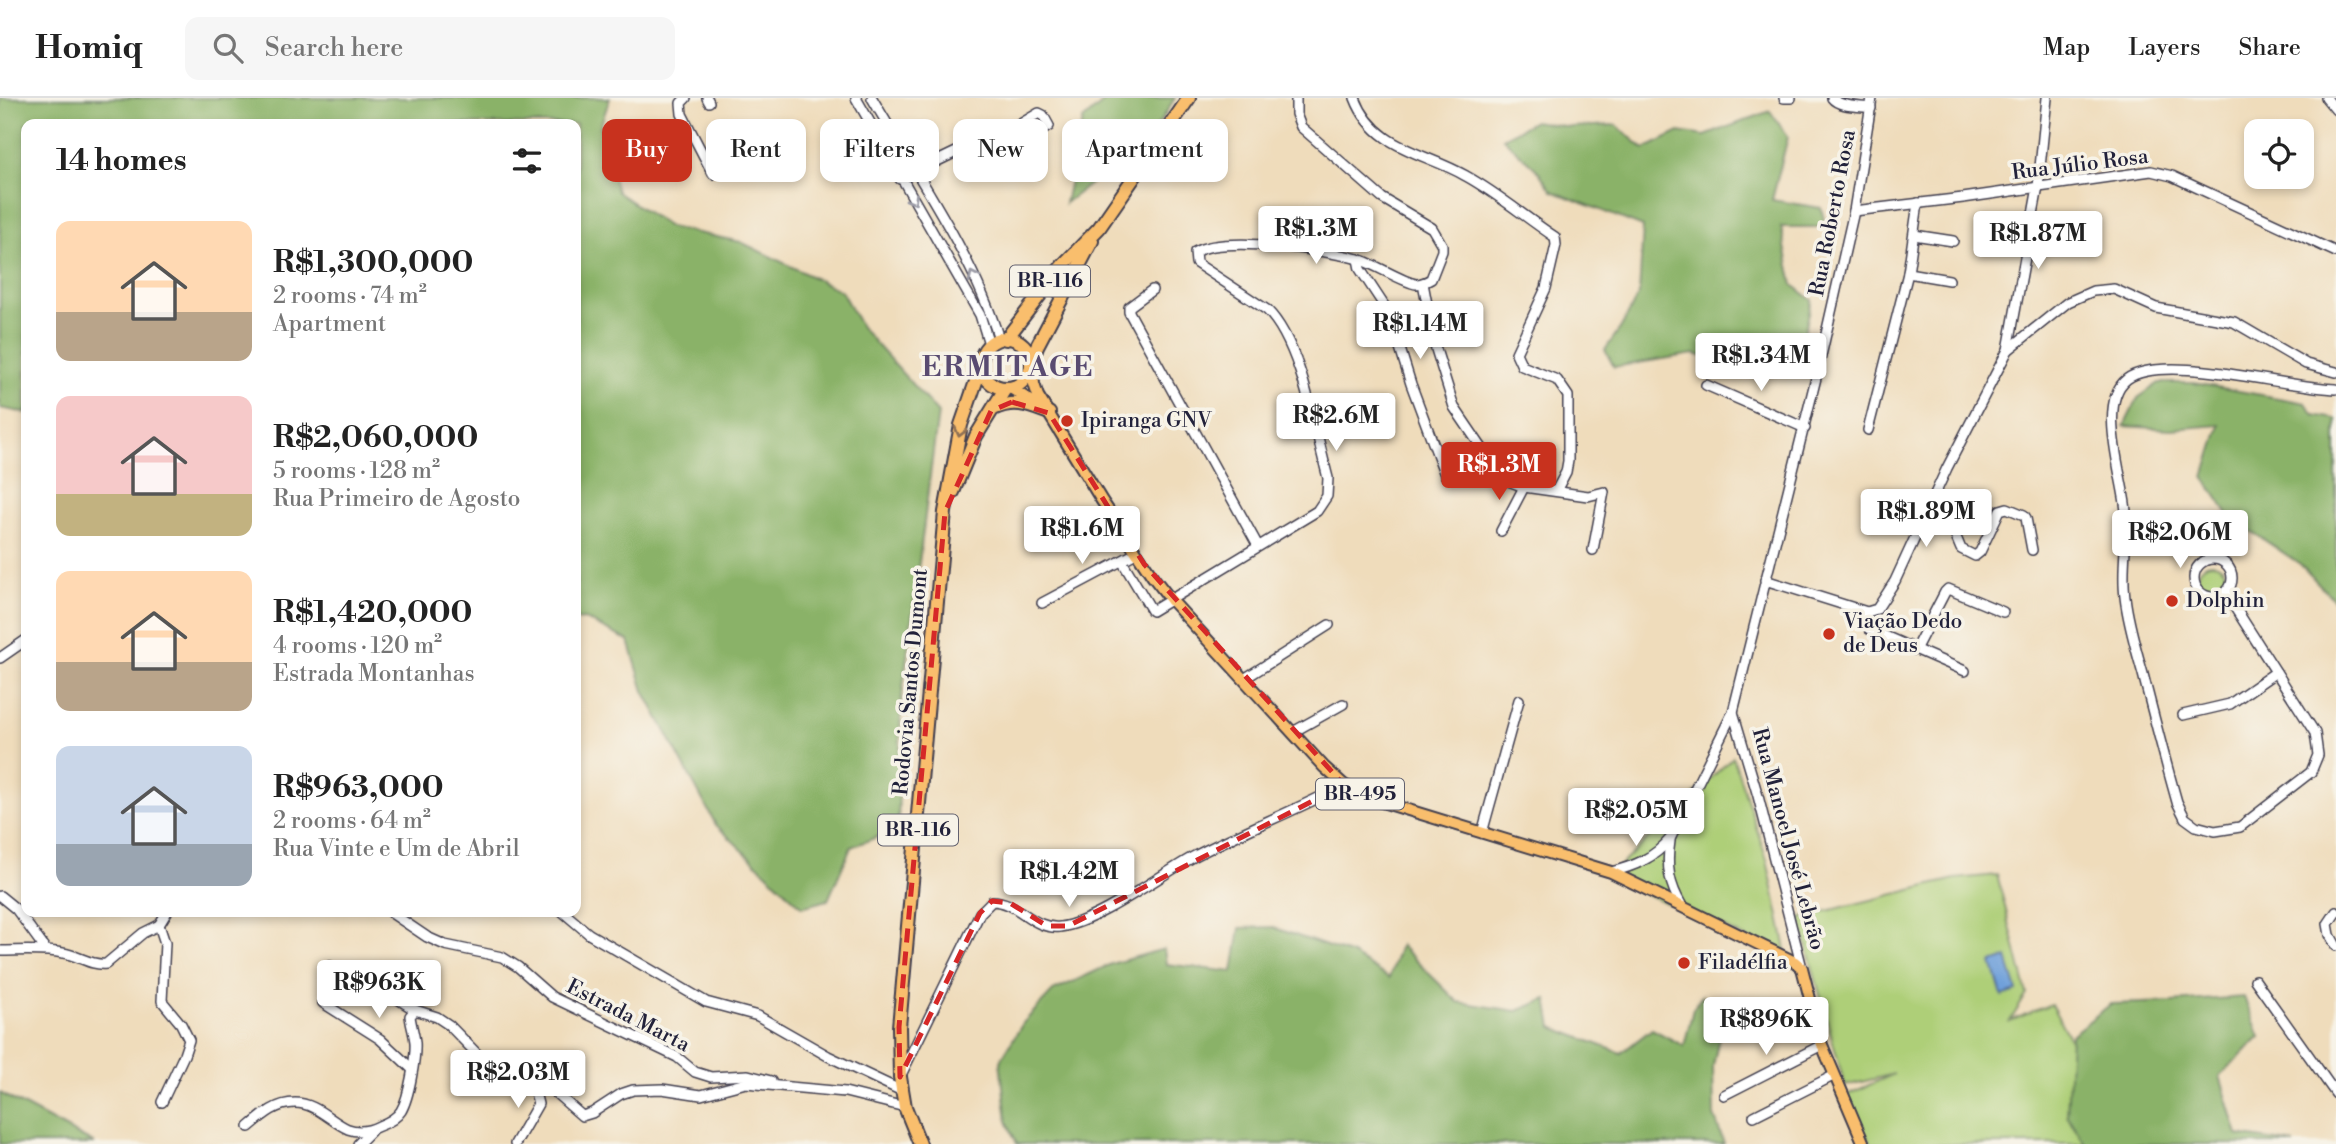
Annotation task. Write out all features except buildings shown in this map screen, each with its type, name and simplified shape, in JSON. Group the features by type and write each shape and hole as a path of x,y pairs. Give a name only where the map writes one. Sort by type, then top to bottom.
{"highway":[{"name":"BR-116","path":"945,512 976,436 1008,389 1027,379 1037,346 1099,228 1189,98"},
{"name":"BR-116","path":"945,512 961,425 981,367 980,359 1099,228"},
{"path":"998,340 1021,345 1032,360"},
{"path":"981,367 985,377 1008,389"},
{"path":"993,409 1012,402 1021,402 1049,412"},
{"name":"Rodovia Santos Dumont","path":"920,1144 905,1107 902,1091 899,1027 945,512"}],"main road":[{"name":"BR-495","path":"1032,360 1034,384 1049,412 1136,553 1171,600 1318,761 1344,785 1369,799 1392,807 1611,872 1795,962 1802,968"},
{"name":"BR-495","path":"1008,389 1049,412"},
{"name":"Rua Manoel José Lebrão","path":"1802,968 1822,1045 1864,1144"}],"street":[{"path":"686,98 681,103 682,114 706,160"},
{"path":"856,98 867,119"},
{"path":"872,98 884,119"},
{"path":"1122,561 1151,611 1317,511 1327,496 1328,478 1295,355 1282,327 1267,310 1196,263 1195,252 1202,248 1231,245 1295,248 1358,259 1382,267 1409,282 1423,283 1431,279 1442,251 1442,245 1432,228 1382,198 1312,140 1301,127 1296,114 1296,98"},
{"path":"1355,98 1361,114 1368,122 1407,152 1465,175 1555,237 1556,245 1546,288 1516,353 1522,366 1557,380 1568,396 1568,461 1566,472 1556,491"},
{"path":"1784,98 1791,98"},
{"path":"1832,98 1835,103 1840,104 1871,103"},
{"path":"1765,580 1867,612 1877,609 1886,598 1947,468 2008,350 2038,187 2047,98"},
{"path":"2326,98 2336,110"},
{"name":"Rua Roberto Rosa","path":"1765,580 1805,428 1854,211 1871,103"},
{"path":"1039,113 1049,126 1011,151 998,137 1039,113"},
{"name":"Rua Júlio Rosa","path":"1854,211 2151,171 2162,172 2336,252"},
{"path":"902,182 980,315 998,340"},
{"path":"920,182 955,240 993,319 998,340"},
{"path":"1868,430 1908,272 1919,203"},
{"path":"1914,235 1953,241"},
{"path":"1358,259 1360,269 1389,313 1411,384 1446,475"},
{"path":"1908,272 1949,280"},
{"path":"1423,283 1435,346 1458,416 1503,479 1524,487 1588,496 1604,492 1593,550"},
{"path":"2008,350 2068,302 2092,291 2114,289 2156,308 2234,322 2306,364 2336,372"},
{"path":"1152,290 1129,307 1129,312 1258,546"},
{"path":"2225,592 2315,733 2318,743 2316,765 2311,772 2240,827 2215,831 2196,826 2185,818 2177,802 2127,613 2123,571 2126,513 2112,404 2126,379 2148,371 2164,369 2218,373 2315,389 2336,389"},
{"path":"1706,385 1805,428"},
{"path":"1501,530 1524,487"},
{"path":"1928,511 1948,518 1961,549 1975,556 1980,552 2000,510 2007,508 2026,518 2032,550"},
{"path":"1042,603 1136,553"},
{"path":"2217,559 2227,566 2231,576 2229,588 2225,592 2213,597 2200,592 2193,580 2200,563 2217,559"},
{"name":"Rua Manoel José Lebrão","path":"1765,580 1733,712 1758,796 1802,968"},
{"path":"1914,650 1948,589 2003,612"},
{"path":"1867,612 1865,618 1869,629 1965,671"},
{"path":"1244,679 1329,625"},
{"path":"0,658 21,643"},
{"path":"2183,715 2230,704 2276,672"},
{"path":"1482,833 1519,700"},
{"path":"1293,732 1343,704"},
{"path":"1611,872 1639,864 1657,853 1670,839 1733,712"},
{"path":"901,1077 980,913 992,901 1010,903 1024,916 1047,926 1068,926 1093,916 1193,857 1344,785"},
{"path":"1670,839 1667,867 1672,888 1682,906"},
{"path":"0,897 21,916"},
{"path":"2336,912 2329,923 2330,935 2336,946"},
{"path":"22,917 46,950"},
{"path":"0,951 46,950 106,964 143,933 159,925 164,917"},
{"name":"Estrada Marta","path":"397,917 427,937 445,945 492,953 510,961 552,997 677,1057 695,1073 711,1077 748,1075 786,1086"},
{"path":"569,917 589,934 706,1002 758,1016 828,1056 902,1091"},
{"path":"159,925 165,943 162,1001 181,1024 189,1040 162,1102"},
{"path":"330,966 359,989 393,996 415,1010 424,1011 449,1025 480,1057 530,1073 582,1116 592,1114 621,1094 641,1088 701,1095 746,1083 845,1092 905,1107"},
{"path":"2255,980 2336,1094"},
{"path":"323,1003 380,1039 412,1069"},
{"path":"358,1144 372,1130 396,1117 401,1111 412,1069 415,1045 410,1016 415,1010"},
{"path":"1724,1095 1822,1045"},
{"path":"515,1144 538,1104 530,1073"},
{"path":"1754,1116 1833,1076"},
{"path":"249,1127 270,1109 295,1103 312,1106 349,1129 372,1130"}],"highlighted area":[{"path":"1012,402 1049,413 1144,564 1344,785 1068,926 1047,926 1010,903 992,901 980,913 900,1077 899,1027 945,512 991,411"}],"green space":[{"path":"0,98 610,98 600,127 602,182 614,182 617,192 669,227 741,242 841,291 861,327 938,413 901,704 898,829 851,847 828,900 802,907 716,825 644,691 629,641 581,619 581,119 21,119 21,412 0,408"},
{"path":"1104,98 1175,98 1162,119 1084,119 1105,101"},
{"path":"1770,111 1788,137 1772,200 1821,208 1826,227 1781,227 1793,285 1812,300 1802,343 1769,339 1740,367 1694,354 1614,367 1605,350 1639,294 1643,227 1552,191 1538,171 1503,138 1534,121 1570,127 1616,125 1644,149 1679,132 1705,136"},
{"path":"1070,182 1093,182 1065,203"},
{"path":"2159,383 2194,383 2306,403 2314,415 2336,419 2336,602 2300,564 2230,517 2204,477 2220,425 2171,429 2124,426 2138,398"},
{"path":"2212,563 2222,567 2226,577 2222,587 2212,591 2202,587 2198,577 2202,567"},
{"path":"1733,757 1767,860 1788,959 1719,925 1607,878"},
{"path":"1997,875 2027,994 2010,1021 2051,1004 2125,1144 1871,1144 1842,1097 1894,1074 1845,1086 1799,918 1955,879"},
{"path":"1272,927 1352,955 1389,978 1400,945 1458,1002 1517,1011 1547,999 1552,1027 1621,1053 1652,1029 1684,1046 1693,1009 1702,996 1720,1033 1713,1066 1714,1115 1724,1144 1017,1144 1007,1121 1000,1061 1023,1023 1053,991 1111,964 1164,949 1166,964 1233,972 1240,928"},
{"path":"2244,997 2260,1037 2220,1076 2238,1135 2295,1144 2086,1144 2067,1116 2071,1035 2111,1004"},
{"path":"0,1093 95,1144 0,1144"}],"water":[{"path":"2007,958 2017,991 2002,996 1992,963"}],"place":[{"name":"Ipiranga GNV","path":"1067,421"},
{"name":"Dolphin","path":"2172,601"},
{"name":"Viação Dedo de Deus","path":"1829,634"},
{"name":"Filadélfia","path":"1684,963"}],"district":[{"name":"ERMITAGE","path":"1008,367"}]}
